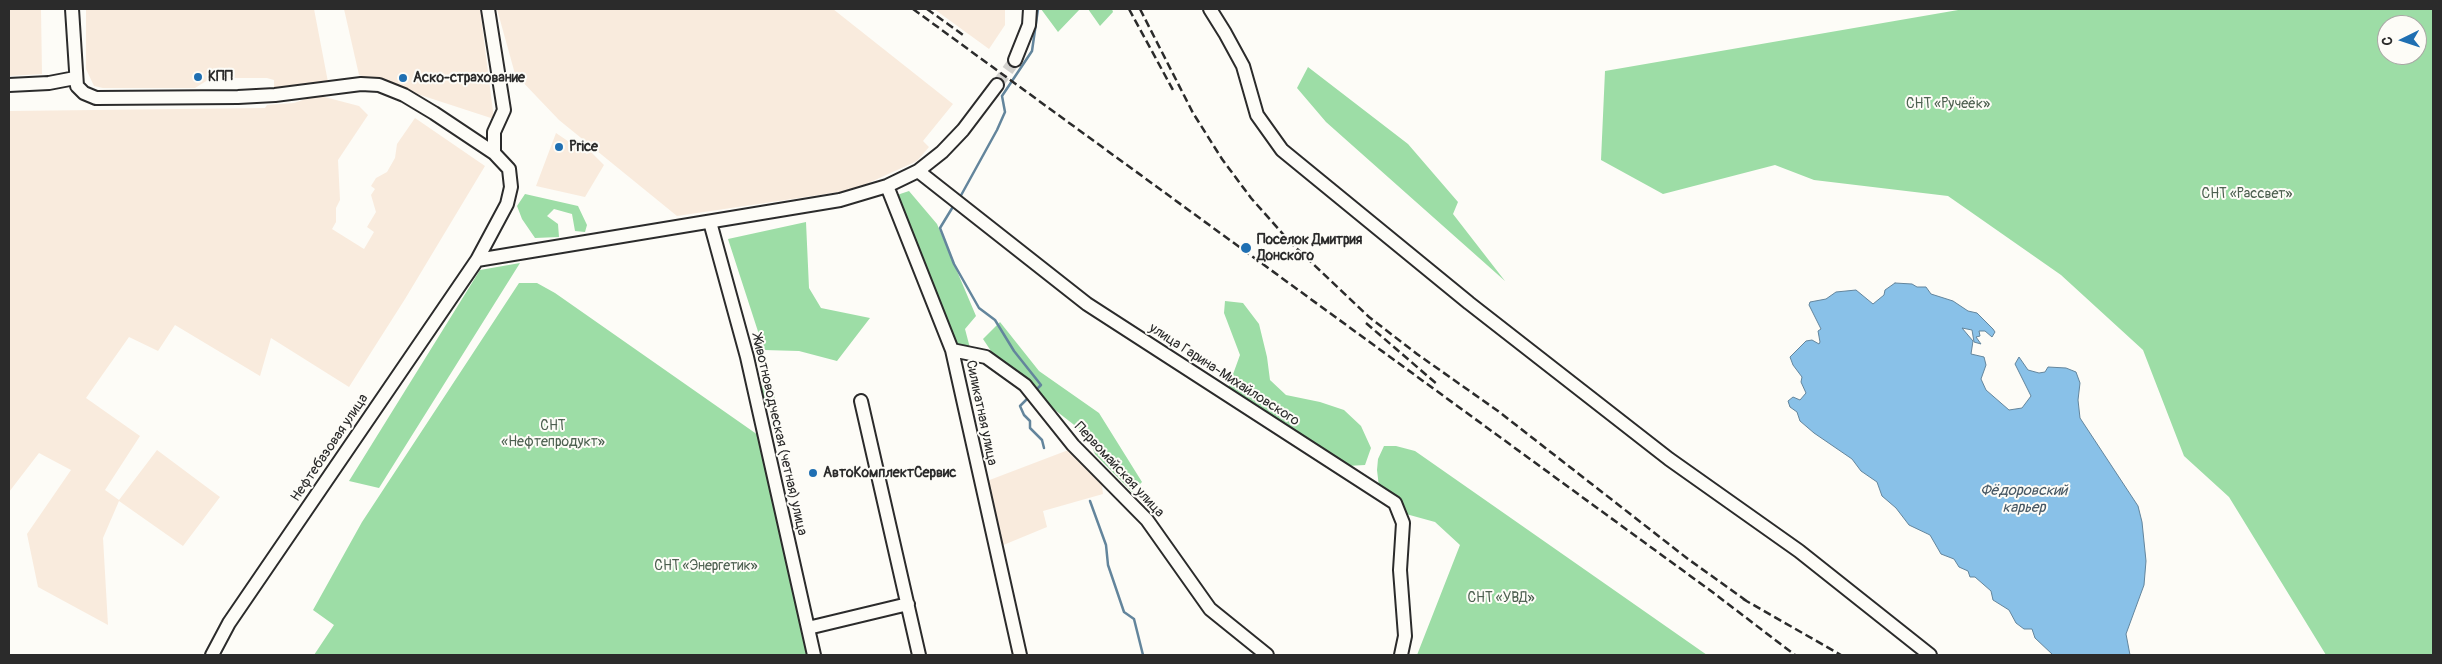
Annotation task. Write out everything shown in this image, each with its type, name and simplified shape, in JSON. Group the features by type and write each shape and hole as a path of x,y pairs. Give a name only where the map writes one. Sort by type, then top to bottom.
{"street":[{"path":"9,85 48,83 75,78 72,9"},
{"path":"488,9 504,110 494,132 494,153"},
{"path":"1015,60 1029,26 1030,9"},
{"path":"1210,9 1226,33 1243,66 1257,115 1282,150 1469,303 1669,459 1799,551 1930,655"},
{"name":"Нефтебазовая улица","path":"75,78 77,86 81,90 96,98 238,97 274,95 361,84 379,85 420,104 494,153 509,169 510,192 502,217 477,260 229,623 212,655"},
{"path":"477,260 840,200 887,186 918,171 942,152 997,85"},
{"name":"улица Гарина-Михайловского","path":"918,171 1087,304 1395,504 1403,523 1400,570 1405,636 1401,655"},
{"name":"Силикатная улица","path":"887,186 952,350 1020,655"},
{"name":"Животноводческая (четная) улица","path":"710,222 747,357 814,655"},
{"name":"Первомайская улица","path":"952,350 986,357 1025,385 1073,445 1147,520 1210,609 1267,655"},
{"path":"861,401 920,655"},
{"path":"808,628 908,604"}],"shaded area":[{"path":"9,9 41,9 42,74 9,76"},
{"path":"86,9 314,9 328,82 274,88 274,80 267,78 211,78 195,88 103,88 94,86 86,69"},
{"path":"344,9 480,9 494,119 359,75"},
{"path":"497,9 833,9 953,104 923,141 929,147 917,161 853,190 677,216 559,120 515,74"},
{"path":"934,9 1005,9 1005,25 989,49"},
{"path":"317,95 359,106 368,115 338,160 340,200 336,208 336,222 332,229 364,249 374,232 367,227 376,212 371,195 375,189 371,186 376,178 387,172 395,158 397,144 415,118 485,166 405,299 349,387 271,338 260,376 175,325 158,351 129,337 86,398 140,436 105,490 119,500 157,450 220,497 183,546 119,501 103,538 108,625 38,587 27,534 71,470 39,453 9,492 9,111 265,108 267,105 294,103"},
{"path":"556,133 587,154 590,151 604,165 585,197 536,186"},
{"path":"1071,449 1101,478 1103,494 1043,511 1047,527 1001,546 987,481"}],"green space":[{"path":"1041,9 1080,9 1058,32"},
{"path":"1088,9 1112,9 1113,12 1100,26"},
{"name":"СНТ «Рассвет»","path":"1964,9 2433,9 2433,655 2326,655 2229,497 2184,456 2143,350 2061,275 1948,196 1814,180 1775,165 1663,194 1601,160 1605,71"},
{"path":"1308,67 1408,144 1458,202 1453,214 1505,281 1326,122 1297,88"},
{"path":"909,191 937,224 976,316 965,329 970,348 954,344 894,196"},
{"path":"525,194 578,206 587,225 585,232 575,231 572,214 554,209 547,216 558,224 559,237 535,238 522,219 517,206"},
{"path":"806,222 809,288 821,308 870,318 837,361 799,351 764,350 728,239"},
{"path":"520,263 379,488 349,481 480,270"},
{"name":"СНТ «Нефтепродукт»","path":"519,283 537,283 555,293 768,442 817,655 314,655 334,625 313,610 362,522"},
{"path":"1225,301 1243,303 1259,324 1270,380 1286,395 1320,402 1344,410 1361,426 1371,448 1365,465 1347,466 1228,388 1240,355 1224,313"},
{"path":"1000,322 1039,371 1099,413 1142,482 1132,492 1095,454 1087,435 1055,410 991,351 983,339"},
{"path":"772,384 776,403 765,405 761,386"},
{"name":"СНТ «УВД»","path":"1384,446 1396,446 1415,451 1707,655 1417,655 1460,545 1435,522 1406,514 1395,497 1379,487 1378,459"}],"water":[{"name":"Фёдоровский карьер","path":"1895,283 1926,287 1931,294 1953,301 1968,311 1977,313 1993,329 1995,332 1992,337 1985,331 1979,331 1980,336 1976,337 1981,344 1974,342 1972,330 1962,328 1973,341 1971,354 1984,357 1986,365 1981,379 1986,390 2009,410 2022,408 2031,396 2015,364 2019,357 2028,370 2039,373 2045,372 2048,367 2066,368 2076,372 2080,383 2078,400 2080,418 2138,506 2142,522 2146,561 2144,585 2126,634 2130,655 2053,655 2035,638 2032,629 2024,629 2016,623 2009,610 1993,600 1991,591 1975,577 1970,577 1968,571 1959,567 1954,559 1941,554 1930,535 1909,525 1896,508 1882,496 1877,482 1861,471 1852,459 1800,421 1797,412 1790,407 1788,401 1793,397 1800,400 1806,393 1801,382 1802,377 1793,365 1790,357 1806,341 1812,340 1819,344 1820,342 1818,331 1821,329 1809,305 1810,302 1826,299 1836,292 1856,290 1873,304 1884,295 1885,290"}],"waterway":[{"path":"959,199 1005,112 1002,96 1032,51 1038,9"},
{"path":"954,205 940,228 954,264 979,308 995,320 1014,351 1041,385 1035,391"},
{"path":"1029,397 1020,406 1024,415 1030,421 1030,428 1042,440 1044,448"},
{"path":"1090,501 1106,545 1108,565 1124,612 1134,619 1143,655"}],"tunnel":[{"path":"997,85 1015,60"}],"railway":[{"path":"913,9 1711,591 1795,655"},
{"path":"927,9 966,37"},
{"path":"1129,9 1173,90"},
{"path":"1140,9 1193,113 1222,159 1251,198 1290,242 1369,317 1417,354 1498,411 1688,559 1748,602"},
{"path":"1366,323 1438,385"},
{"path":"1743,599 1841,655"}],"place":[{"name":"КПП","path":"198,77"},
{"name":"Аско-страхование","path":"403,78"},
{"name":"Price","path":"559,147"},
{"name":"Поселок Дмитрия Донского","path":"1246,248"},
{"name":"АвтоКомплектСервис","path":"813,473"}],"park label":[{"name":"СНТ «Ручеёк»","path":"1948,104"},
{"name":"СНТ «Энергетик»","path":"706,566"}]}
